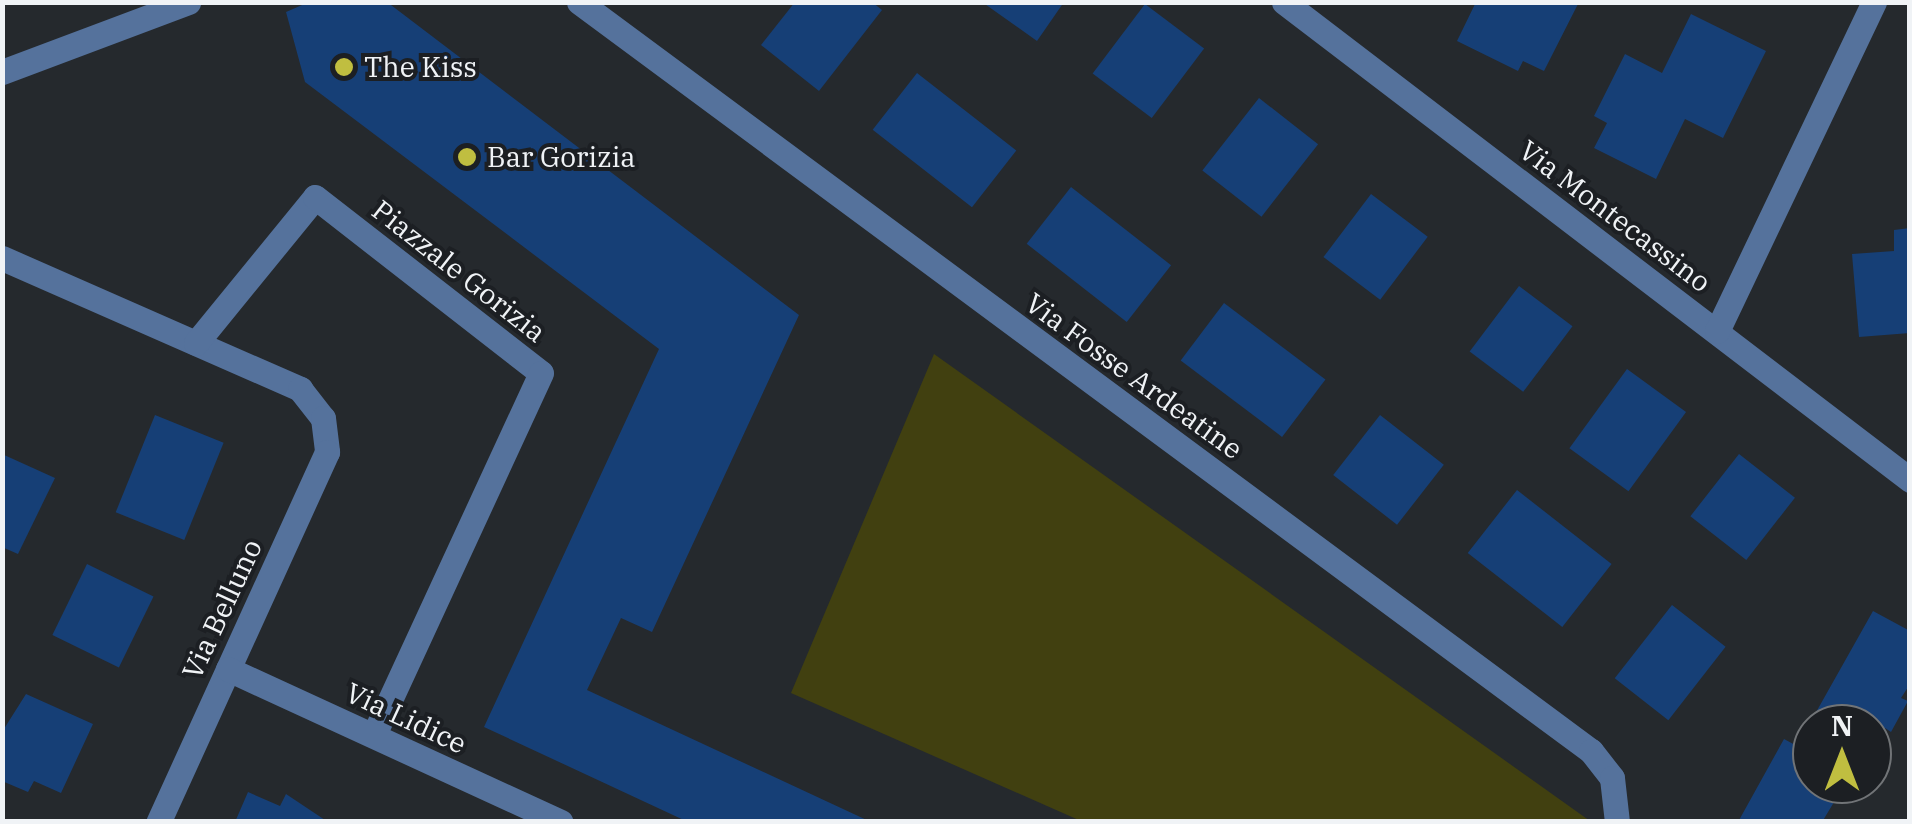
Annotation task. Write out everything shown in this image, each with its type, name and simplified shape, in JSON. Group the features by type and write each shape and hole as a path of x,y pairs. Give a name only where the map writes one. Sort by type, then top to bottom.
{"street":[{"path":"2,72 188,2"},
{"name":"Via Fosse Ardeatine","path":"578,2 1591,751 1612,778 1617,822"},
{"name":"Via Montecassino","path":"1284,2 1910,480"},
{"path":"1717,331 1874,2"},
{"name":"Piazzale Gorizia","path":"196,343 316,197 541,373 374,736"},
{"path":"2,258 196,343"},
{"name":"Via Belluno","path":"158,822 327,452 323,418 300,389 196,343"},
{"name":"Via Lidice","path":"228,669 560,822"}],"shaded area":[{"path":"934,354 1590,821 1081,821 791,693"}],"building":[{"path":"309,2 387,2 799,315 652,632 621,618 587,690 871,822 688,822 484,727 659,349 305,82 286,12"},
{"path":"795,2 872,2 882,10 819,91 761,45"},
{"path":"982,2 1064,2 1037,41"},
{"path":"1476,2 1579,2 1544,71 1523,61 1518,71 1457,41"},
{"path":"1145,4 1204,49 1152,118 1093,73"},
{"path":"1691,14 1766,51 1723,138 1685,119 1656,179 1594,148 1607,123 1594,116 1625,54 1662,73"},
{"path":"917,73 1016,151 972,207 873,130"},
{"path":"1259,98 1318,144 1261,217 1202,170"},
{"path":"1071,187 1171,265 1127,322 1027,244"},
{"path":"1371,194 1428,237 1380,300 1323,257"},
{"path":"1910,228 1910,333 1859,337 1852,254 1894,251 1894,230"},
{"path":"1519,286 1573,326 1523,392 1470,351"},
{"path":"1224,303 1325,379 1282,437 1181,361"},
{"path":"1627,369 1686,412 1628,491 1569,448"},
{"path":"155,415 224,443 184,540 116,512"},
{"path":"1380,415 1444,465 1397,525 1333,475"},
{"path":"2,454 55,478 18,554 2,547"},
{"path":"1739,454 1795,498 1746,560 1690,516"},
{"path":"1517,490 1612,564 1562,627 1468,553"},
{"path":"87,564 154,596 119,667 52,635"},
{"path":"1672,605 1726,647 1668,720 1615,678"},
{"path":"1873,611 1910,631 1910,684 1901,698 1908,701 1892,730 1892,704 1821,704"},
{"path":"26,694 93,724 61,793 34,781 28,792 2,781 2,732"},
{"path":"1784,739 1792,743 1792,804 1833,804 1822,822 1738,822"},
{"path":"248,792 280,806 286,794 328,822 235,822"}],"place":[{"name":"The Kiss","path":"344,67"},
{"name":"Bar Gorizia","path":"467,157"}]}
